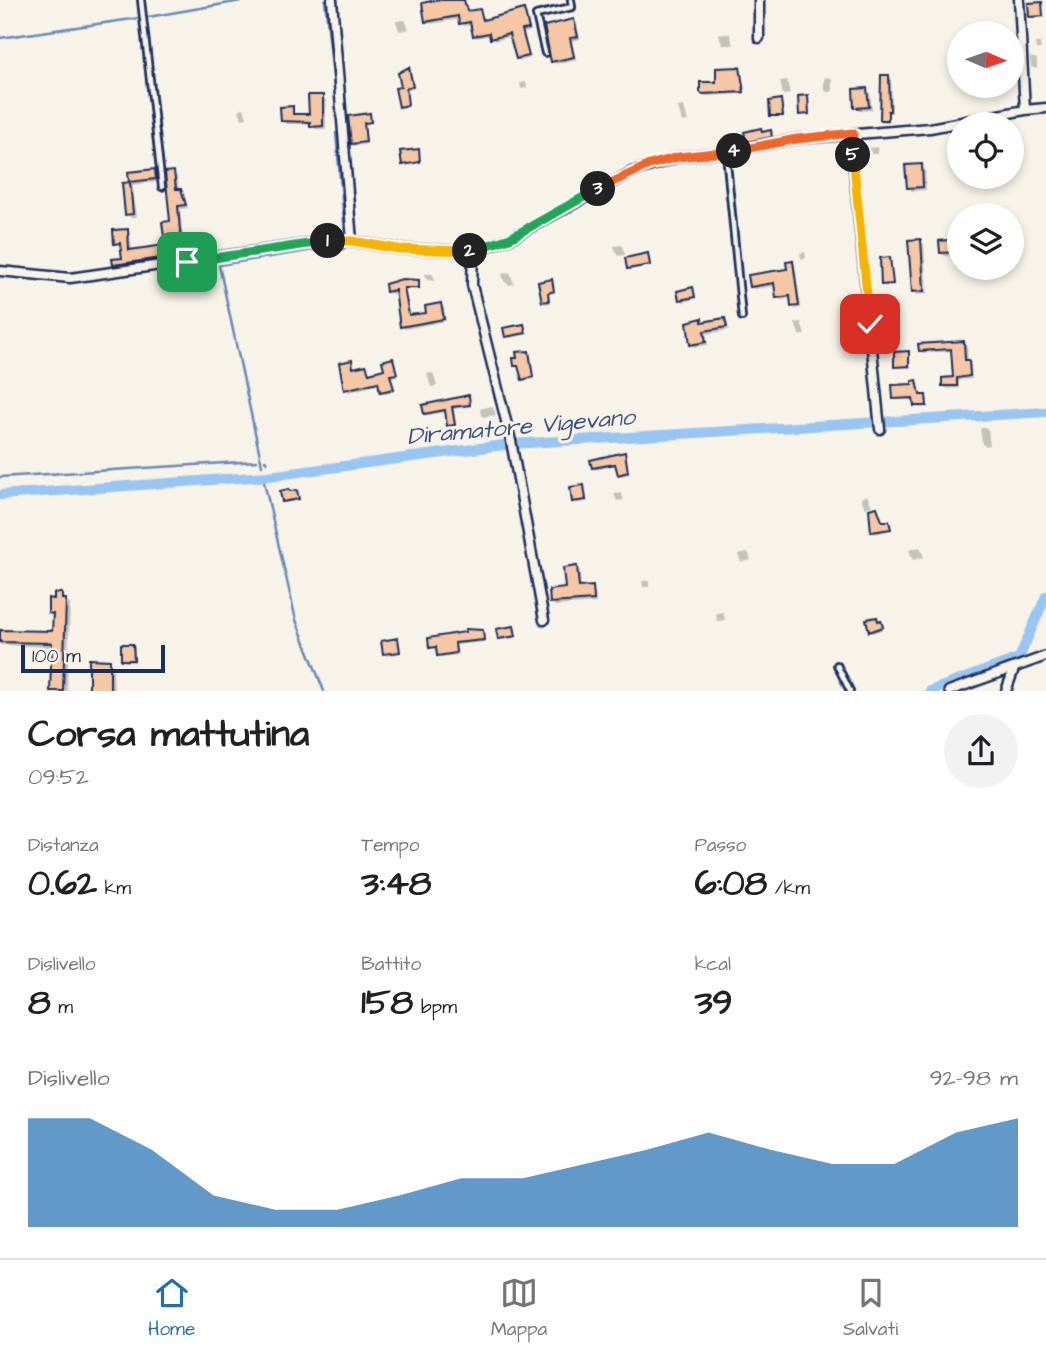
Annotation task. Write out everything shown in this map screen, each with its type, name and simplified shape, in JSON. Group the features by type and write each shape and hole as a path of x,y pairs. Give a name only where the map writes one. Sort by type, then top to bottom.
{"street":[{"path":"332,0 352,241"},
{"path":"759,0 759,38"},
{"path":"1019,0 1025,110"},
{"path":"0,271 70,278 311,243 352,241 398,249 472,250 510,238 615,180 649,165 678,157 726,152 797,139 930,128 1046,108"},
{"path":"853,133 852,150 880,429"},
{"path":"472,250 472,285 511,441 544,620"},
{"path":"949,691 1046,656"},
{"path":"1006,691 1014,669"}],"lane":[{"path":"141,0 162,187"},
{"path":"545,53 536,15 572,7 571,0"},
{"path":"726,152 742,317"},
{"path":"837,665 849,691"}],"building":[{"path":"464,0 467,11 480,9 483,20 524,9 529,29 522,30 529,56 516,59 509,34 490,39 489,33 473,36 470,22 459,24 458,16 425,22 422,3"},
{"path":"1042,2 1043,16 1029,17 1028,3"},
{"path":"574,19 578,37 570,38 574,57 551,62 544,26"},
{"path":"409,67 413,87 406,88 408,105 399,107 395,88 401,87 398,73"},
{"path":"740,67 744,92 700,92 700,82 716,82 716,68"},
{"path":"881,75 889,75 888,120 880,120"},
{"path":"867,88 869,107 854,108 853,89"},
{"path":"308,95 323,95 323,126 310,127 310,122 281,121 280,107 293,106 293,114 309,114"},
{"path":"808,95 809,114 799,115 798,96"},
{"path":"781,99 783,116 770,116 769,101"},
{"path":"370,113 371,122 364,123 366,142 351,144 348,116"},
{"path":"761,128 762,132 771,130 772,137 746,142 744,132"},
{"path":"419,149 420,162 402,165 400,151"},
{"path":"922,164 923,187 907,188 905,165"},
{"path":"155,169 156,179 129,182 128,172"},
{"path":"174,171 176,189 181,189 186,205 178,206 182,255 113,265 112,259 122,258 120,243 114,244 113,230 128,229 129,250 165,245 162,222 170,221 165,172"},
{"path":"130,182 133,214 125,215 122,183"},
{"path":"921,239 924,291 912,292 908,240"},
{"path":"947,240 947,253 940,253 939,241"},
{"path":"648,253 650,265 627,269 625,258"},
{"path":"890,257 893,284 881,285 880,258"},
{"path":"793,261 799,306 791,307 790,296 776,298 774,283 750,287 748,275 787,269 786,262"},
{"path":"402,279 419,280 419,288 404,288 409,315 426,313 425,306 441,303 444,319 400,327 395,290 386,292 385,284"},
{"path":"552,279 554,291 548,293 549,301 542,302 538,282"},
{"path":"693,287 695,297 679,300 677,291"},
{"path":"702,318 702,322 725,318 727,327 704,331 706,342 690,345 687,322"},
{"path":"524,324 526,333 505,337 503,328"},
{"path":"964,341 965,360 969,360 970,376 957,378 957,386 942,386 942,378 953,377 951,349 919,351 918,344"},
{"path":"529,351 533,377 522,380 518,366 514,366 513,358 517,358 516,352"},
{"path":"909,351 909,366 894,367 894,352"},
{"path":"393,358 397,374 390,375 394,389 380,392 378,382 344,390 339,363 352,360 353,368 366,365 369,373 384,369 382,361"},
{"path":"917,380 920,395 926,395 927,406 914,406 913,398 893,399 892,385 912,384 912,381"},
{"path":"469,395 470,405 452,407 455,425 447,426 445,410 424,414 422,405"},
{"path":"625,452 628,472 618,475 615,464 592,468 590,460"},
{"path":"584,485 586,500 572,502 570,487"},
{"path":"297,490 299,499 282,502 280,491"},
{"path":"877,507 882,521 889,521 891,529 871,532 869,509"},
{"path":"577,566 579,587 593,586 594,600 550,603 549,590 565,588 563,568"},
{"path":"54,593 62,593 62,599 66,599 63,691 50,691 52,643 0,642 0,630 52,631 53,614 48,613 48,598 54,599"},
{"path":"877,617 883,627 869,632 866,619"},
{"path":"514,626 516,636 498,639 496,629"},
{"path":"465,629 483,630 484,640 455,643 456,653 437,656 436,647 429,648 428,638 465,632"},
{"path":"398,638 400,652 383,654 381,641"},
{"path":"121,644 133,644 134,660 121,660"},
{"path":"89,659 110,660 110,691 89,691"}],"waterway":[{"path":"148,17 247,0"},
{"path":"325,0 334,85"},
{"path":"0,38 139,18"},
{"path":"336,133 345,234"},
{"path":"262,465 219,265 320,249 343,249 346,246"},
{"name":"Diramatore Vigevano","path":"0,495 269,476 511,444 1046,412"},
{"path":"0,477 257,461"},
{"name":"Diramatore Vigevano","path":"268,472 269,476"},
{"path":"264,482 296,620 324,691"},
{"path":"930,691 1019,658 1046,596"}],"route":[{"path":"187,262 328,241 352,241 398,249 455,251 488,247 532,227 615,180 649,165 678,157 853,133 852,150 870,324"}]}
